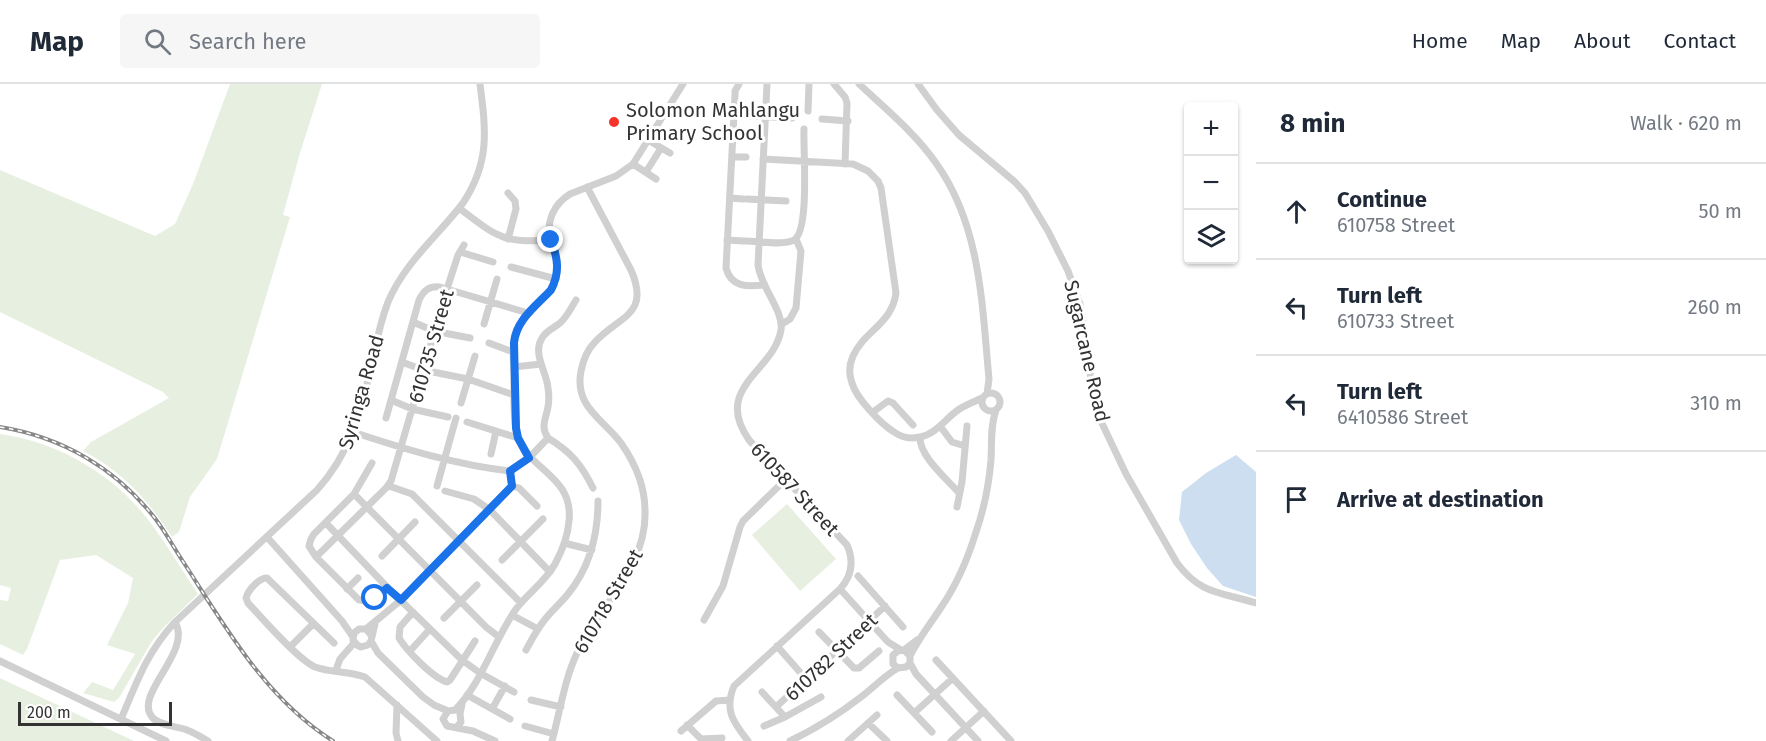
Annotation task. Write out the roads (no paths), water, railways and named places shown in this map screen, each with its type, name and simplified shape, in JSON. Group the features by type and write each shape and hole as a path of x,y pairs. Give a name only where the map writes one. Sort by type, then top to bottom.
{"street":[{"name":"Syringa Road","path":"121,719 148,657 159,640 329,477 344,453 353,432 382,318 393,290 411,262 459,208 474,183 483,157 486,127 480,84"},
{"path":"457,727 456,714 512,615 550,572 564,543 569,517 564,493 557,481 529,458 518,438 514,395 514,336 528,313 551,290 555,279 558,263 549,225 554,210 564,198 616,176 633,164 683,84"},
{"path":"739,84 735,91 726,268 727,273 737,284 763,285"},
{"path":"767,84 758,265 763,285 782,324"},
{"path":"808,111 809,84"},
{"path":"834,84 847,100 845,164"},
{"path":"790,741 846,708 863,696 886,674 901,668 910,660 917,640 952,589 969,554 988,483 991,460 991,424 1000,402 989,379 976,263 960,204 943,173 923,145 859,84"},
{"name":"Sugarcane Road","path":"918,84 959,135 1025,193 1053,240 1080,304 1092,394 1099,417 1125,474 1177,563 1184,573 1200,586 1256,603"},
{"path":"734,115 792,118"},
{"path":"822,119 848,121"},
{"path":"727,240 783,242 796,238 802,226 803,217 804,129"},
{"path":"648,140 670,153"},
{"path":"646,172 661,148"},
{"path":"732,157 746,157"},
{"path":"763,159 859,166 868,171 882,188 896,293 892,309 859,346 851,359 850,366 851,381 855,391 873,412 895,433 920,437 933,432 954,413 968,405 985,396 996,394"},
{"path":"633,164 656,179"},
{"name":"610718 Street","path":"553,737 567,681 578,652 632,566 645,525 643,490 632,462 619,442 591,413 581,388 581,370 589,350 595,342 627,316 634,307 637,293 636,280 587,187"},
{"path":"508,193 515,201 516,209 508,239"},
{"path":"730,198 786,201"},
{"path":"459,208 489,231 508,239 528,242 551,240"},
{"name":"610587 Street","path":"729,700 734,686 840,589 849,578 851,570 847,545 749,440 738,418 738,404 742,391 748,380 774,350 782,324 790,319 796,308 801,251 796,238"},
{"name":"610735 Street","path":"389,486 434,331 462,249 493,261"},
{"path":"511,267 555,279"},
{"path":"484,324 497,279"},
{"path":"386,418 419,300 426,289 432,286 447,289 528,313"},
{"path":"576,300 561,321 541,339 539,350 541,364 548,387 548,408 543,425 544,433 548,438 563,447 578,462 593,488"},
{"path":"413,322 434,331 470,338"},
{"path":"489,343 513,352"},
{"path":"461,403 475,356"},
{"path":"402,362 423,370 468,379 514,395"},
{"path":"514,368 541,364"},
{"path":"989,379 985,409 991,424"},
{"path":"391,400 412,409 452,417 437,486"},
{"path":"873,412 888,401 913,425"},
{"path":"968,405 996,410"},
{"path":"467,422 518,438"},
{"path":"940,426 952,442 965,447"},
{"path":"957,507 967,426"},
{"path":"491,454 496,431"},
{"path":"353,432 444,459 483,468 510,471 529,458 548,438"},
{"path":"920,437 920,444 926,455 959,493"},
{"path":"372,463 354,494 311,539 310,549 359,600 368,601 387,588"},
{"path":"510,471 512,486"},
{"path":"704,620 723,586 740,527 748,515 786,479"},
{"path":"316,557 389,486 412,494 521,603"},
{"path":"512,486 519,488 537,506"},
{"path":"336,670 340,659 512,486"},
{"path":"446,490 474,499 490,510 550,572"},
{"path":"354,494 499,638"},
{"path":"526,650 543,621 567,595 584,570 598,525 598,501"},
{"path":"502,560 543,519"},
{"path":"382,556 415,522"},
{"path":"326,523 387,588 462,660 514,692"},
{"path":"267,537 342,621 363,638 411,687 434,705 456,714 473,731"},
{"path":"564,543 592,550"},
{"path":"858,576 903,627"},
{"path":"334,644 267,578 262,578 247,594 248,603 306,662 313,666 365,676 437,741"},
{"path":"347,589 358,578"},
{"path":"444,618 477,585"},
{"path":"840,589 888,642 902,650 910,660 916,674 975,740"},
{"name":"610782 Street","path":"776,707 885,606"},
{"path":"413,612 402,623 398,635 401,642 433,674 445,682 450,680 475,641"},
{"path":"512,615 538,629"},
{"path":"176,622 180,633 178,643 148,702 150,712 153,718 160,723 186,730 208,741"},
{"path":"290,646 313,624"},
{"path":"410,651 430,629"},
{"path":"819,632 856,669 879,651"},
{"path":"886,674 893,658 917,640"},
{"path":"888,642 893,658 901,668 916,674"},
{"path":"777,646 806,679"},
{"path":"936,660 1011,741"},
{"path":"0,661 166,741"},
{"path":"914,713 953,678"},
{"path":"492,709 505,686"},
{"path":"762,692 785,717"},
{"path":"897,695 932,732"},
{"path":"764,726 821,697"},
{"path":"465,699 492,709 510,719"},
{"path":"531,700 561,707"},
{"path":"722,738 701,739 684,728 716,701 729,700 732,718 748,741"},
{"path":"397,705 396,733 399,741"},
{"path":"434,705 447,726 473,731 495,741"},
{"path":"951,741 984,711"},
{"path":"443,719 456,714"},
{"path":"848,741 877,715"},
{"path":"868,723 887,741"},
{"path":"525,726 553,737"}],"water":[{"path":"1236,455 1256,472 1256,597 1223,586 1207,568 1191,544 1179,520 1182,492 1206,473"}],"railway":[{"path":"0,427 45,438 86,457 139,499 158,522 249,661 287,705 333,741"}],"place":[{"name":"Solomon Mahlangu Primary School","path":"614,122"}]}
